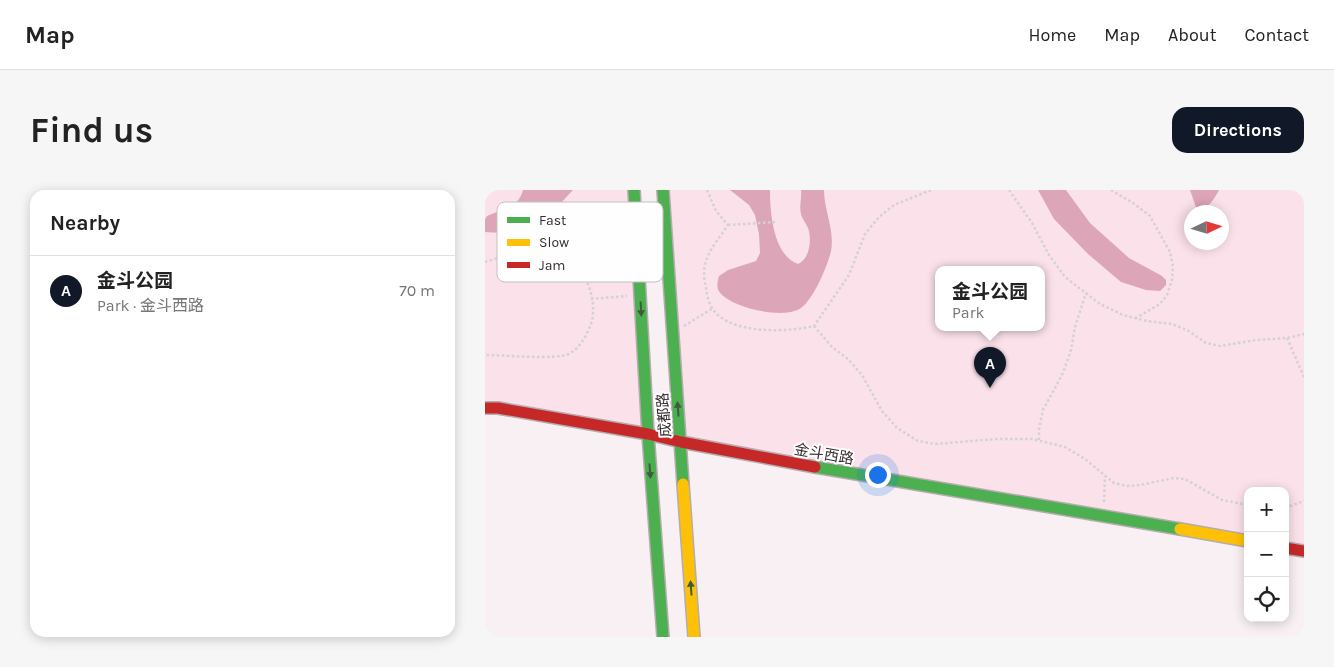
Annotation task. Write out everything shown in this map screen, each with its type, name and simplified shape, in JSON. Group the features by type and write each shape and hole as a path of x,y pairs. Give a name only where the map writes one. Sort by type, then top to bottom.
{"street":[{"name":"成都路","path":"663,190 694,637"},
{"name":"成都路","path":"639,282 663,637"},
{"name":"金斗西路","path":"485,408 499,408 648,434 775,460 1244,540"},
{"path":"1289,549 1304,551"}],"path":[{"path":"707,190 716,211 729,225 775,222"},
{"path":"729,225 705,262 704,280 708,302 718,315 743,328 770,330 801,329 815,326 849,275 865,234 879,218 894,205 931,190"},
{"path":"1009,190 1033,223 1049,255 1065,277 1100,304 1123,315 1147,322 1172,324 1187,330 1206,343 1220,346 1256,340 1287,338 1304,334"},
{"path":"1111,190 1150,216 1170,252 1173,267 1172,280 1167,296 1160,304 1136,318"},
{"path":"485,355 547,356 569,354 581,344 591,326 593,311 586,282"},
{"path":"1039,441 1039,429 1043,410 1063,374 1086,294"},
{"path":"591,299 640,295"},
{"path":"673,333 713,308"},
{"path":"815,326 832,346 848,359 862,375 882,411 897,428 917,441 935,444 996,438 1032,439 1065,447 1085,459 1113,483 1127,486 1158,483 1174,478 1185,480 1222,500 1244,504"},
{"path":"1287,338 1304,377"},
{"path":"1103,516 1105,476"},
{"path":"1289,507 1304,501"}],"shaded area":[{"path":"485,190 634,190 635,202 497,202 497,282 639,282 648,434 485,408"},
{"path":"523,190 573,190 561,202 516,202"},
{"path":"663,190 1304,190 1304,551 1289,549 1289,487 1244,487 1244,540 681,442"},
{"path":"730,190 770,190 772,221 778,242 783,252 798,264 805,258 810,243 808,228 800,211 801,190 824,190 832,236 831,251 827,265 815,290 801,308 783,313 759,311 737,304 719,292 717,286 719,276 728,270 756,261 760,253 755,215 749,205"},
{"path":"1038,190 1066,190 1090,223 1129,258 1162,276 1166,280 1166,285 1160,291 1146,290 1121,282 1088,254 1054,219"},
{"path":"1190,190 1219,190 1209,205 1195,205"},
{"path":"497,212 497,233 485,232 485,219 487,216"}],"traffic: fast":[{"path":"634,190 635,202"},
{"path":"663,190 683,484"},
{"path":"639,282 663,637"},
{"path":"815,467 1180,529"}],"traffic: slow":[{"path":"683,484 694,637"},
{"path":"1180,529 1244,540"}],"traffic: jam":[{"path":"485,408 498,408 648,434 815,467"},
{"path":"1289,549 1304,551"}],"place":[{"name":"金斗公园","path":"990,388"}]}
